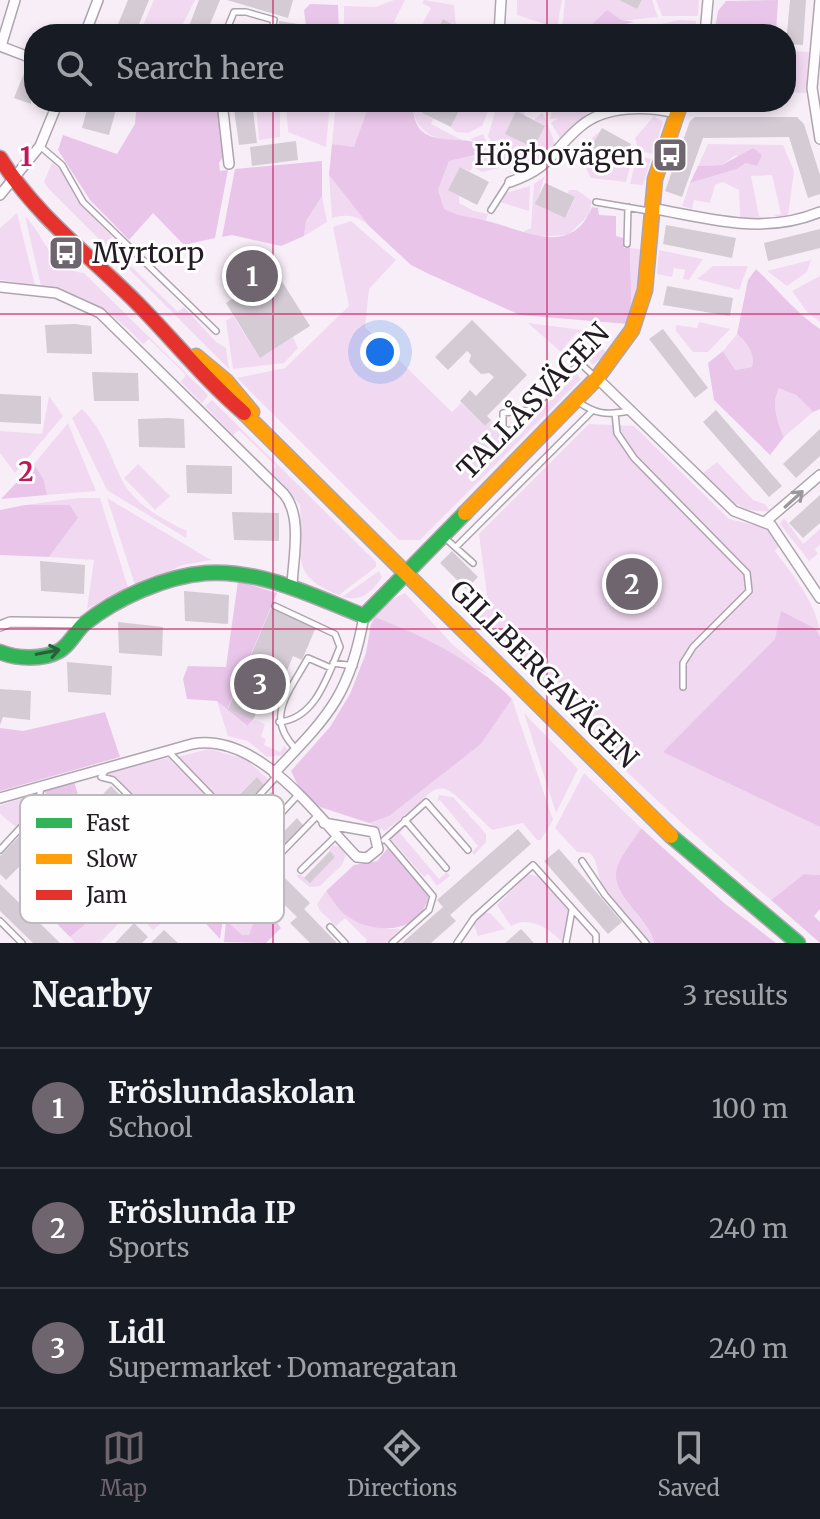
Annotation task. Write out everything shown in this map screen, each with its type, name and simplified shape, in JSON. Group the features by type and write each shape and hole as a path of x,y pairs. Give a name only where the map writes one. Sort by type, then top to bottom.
{"street":[{"path":"15,0 1,46 24,55"},
{"path":"89,24 98,0"},
{"path":"500,24 501,0"},
{"path":"706,24 708,0"},
{"path":"820,0 812,88 820,139"},
{"path":"0,195 7,174 40,146 54,112"},
{"path":"223,112 229,164"},
{"path":"510,182 542,169 584,124 612,112"},
{"name":"TALLÅSVÄGEN","path":"364,616 618,356 640,321 647,285 650,209 660,161 676,112"},
{"name":"GILLBERGAVÄGEN","path":"0,158 7,174 27,185 76,235 80,246 177,343 226,381 263,429 656,823 798,943"},
{"path":"650,209 756,226 787,224 820,212"},
{"path":"0,287 56,293 100,313 284,494 294,508 295,519 292,586"},
{"path":"597,378 734,511 751,519 766,521 789,547 820,598"},
{"path":"766,521 820,475"},
{"path":"0,652 7,656 52,655 65,647 85,623 153,586 192,574 233,571 292,586 364,616 355,666 332,709 276,775"},
{"path":"0,626 10,622 85,623"},
{"path":"0,798 205,742 229,744 250,753 357,857 374,855 382,840 374,832 320,820"}],"lane":[{"path":"229,24 234,12 274,20 273,24"},
{"path":"40,146 62,165 83,202 216,331"},
{"path":"562,146 571,154"},
{"path":"491,210 510,182"},
{"path":"596,202 650,209"},
{"path":"627,244 628,207"},
{"path":"529,410 513,409 503,413 503,427 513,431 529,410 580,363 597,378"},
{"path":"576,399 591,412 631,411"},
{"path":"456,547 591,412"},
{"path":"615,413 617,433 634,458 747,573 749,591 693,647 683,663 683,687"},
{"path":"442,534 473,563"},
{"path":"275,606 335,634 340,647 308,710 297,721 279,722"},
{"path":"296,750 281,734 278,717 308,658 332,665 355,666"},
{"path":"168,751 211,795"},
{"path":"108,768 101,777 113,780 128,795"},
{"path":"259,795 276,775"},
{"path":"40,795 41,786"},
{"path":"284,810 297,796"},
{"path":"392,943 429,910 433,896 382,840 426,802 468,850"},
{"path":"284,850 320,820"},
{"path":"405,820 446,868"},
{"path":"0,850 20,828"},
{"path":"301,870 336,836"},
{"path":"582,861 605,895 646,943"},
{"path":"457,943 467,933 474,918 533,865 596,935 596,943"},
{"path":"566,943 573,909"},
{"path":"0,921 22,943"},
{"path":"330,927 345,943"}],"shaded area":[{"path":"154,0 195,0 183,24 143,24"},
{"path":"394,0 405,0 394,22 398,24 344,24 344,6 376,7"},
{"path":"424,0 454,5 456,24 443,19 440,24 422,24 431,8 422,3"},
{"path":"517,0 562,0 558,24 545,24 517,15"},
{"path":"565,0 619,0 637,9 642,0 652,0 658,17 595,24 563,24"},
{"path":"656,0 699,0 698,16 662,16"},
{"path":"778,0 777,24 716,24 718,11 726,1"},
{"path":"310,4 338,5 339,24 306,24 304,10"},
{"path":"607,10 621,20 634,22 626,24 592,24"},
{"path":"680,20 696,21 696,24 661,24"},
{"path":"796,51 809,52 807,93 796,93"},
{"path":"136,112 220,112 225,154 219,163 220,171 228,170 215,238 184,245 153,213 129,240 90,200 58,150 63,135 117,154 135,124"},
{"path":"257,112 280,112 280,137 259,140"},
{"path":"287,112 329,112 326,147 288,132"},
{"path":"335,112 368,112 354,148 332,144"},
{"path":"366,112 414,112 420,129 427,135 481,144 475,155 449,161 438,190 444,209 548,237 573,232 592,207 598,208 599,215 616,216 616,236 623,238 624,248 630,248 628,324 520,315 411,265 369,226 329,175 332,144 354,147"},
{"path":"414,112 423,112 433,119 431,124 462,140 435,137 421,128"},
{"path":"458,112 488,112 482,126 468,133 456,132 451,127"},
{"path":"495,112 516,112 505,134 534,148 545,126 534,120 542,113 555,144 538,163 502,164 488,136"},
{"path":"551,112 589,112 560,138 551,123 558,118 550,119"},
{"path":"654,116 663,122 653,154 638,150 635,138"},
{"path":"599,132 592,148 620,163 627,151 634,152 626,182 591,178 577,151"},
{"path":"483,134 499,168 482,172 473,167 470,171 460,167 459,203 488,214 486,220 467,220 443,209 438,190 449,161 475,155 481,144 470,139"},
{"path":"708,144 783,145 794,171 788,216 776,219 775,215 781,214 772,175 751,176 759,216 765,219 740,219 739,190 723,182 715,185 710,203 694,200 692,209 682,206 690,183 737,169 746,163 736,155 722,165 698,166"},
{"path":"753,148 762,155 757,166 746,163 737,169 690,183 698,166 722,165"},
{"path":"637,155 651,159 643,185 630,184"},
{"path":"322,161 322,196 306,221 304,236 281,246 232,235 222,237 235,169"},
{"path":"52,163 61,170 76,199 112,237 107,243 178,312 184,307 216,342 226,348 229,369 48,188 44,182"},
{"path":"329,175 369,226 352,216 332,218"},
{"path":"545,176 536,204 565,218 575,198 567,194 569,190 577,190 592,201 589,215 568,235 532,237 523,232 531,228 534,184"},
{"path":"530,186 529,211 500,202 496,208 505,193"},
{"path":"322,196 327,222 304,236 306,221"},
{"path":"17,213 35,285 0,280 0,228"},
{"path":"25,216 63,266 84,273 206,393 208,396 202,403 181,382 186,375 149,339 143,344 97,306 72,294 41,286"},
{"path":"351,221 396,260 369,289 365,327 452,412 461,403 485,426 491,420 501,437 511,440 518,437 572,376 576,373 581,379 420,540 399,540 237,378 285,368 349,306 333,227"},
{"path":"630,248 640,249 638,286 632,311 629,290"},
{"path":"659,250 703,259 689,280 683,279 685,270 674,268 672,277 657,274"},
{"path":"811,260 807,272 787,286 767,271"},
{"path":"713,266 748,266 739,290 697,279"},
{"path":"756,269 820,329 820,409 813,412 796,395 779,388 775,406 784,437 770,455 714,400 708,363 723,351 735,370 752,367 749,348 737,334 748,280"},
{"path":"820,276 820,322 807,312 792,291"},
{"path":"233,316 260,358 293,337 298,348 284,363 233,369 226,321"},
{"path":"699,322 730,329 708,352 693,352 676,331 676,325 697,328"},
{"path":"528,323 582,330 608,354 592,365 587,354 594,346 577,332 562,350 570,360"},
{"path":"737,334 749,348 752,367 735,370 723,351"},
{"path":"779,387 796,395 813,412 784,437 775,406"},
{"path":"49,396 63,416 15,473 0,453 0,431 42,434"},
{"path":"212,400 376,562 376,567 339,595 311,579 301,560 300,505 271,472 276,466 239,430 233,435 205,406"},
{"path":"82,409 100,433 127,489 150,510 187,531 186,538 107,490 72,418"},
{"path":"68,423 96,491 47,495 44,480 34,464"},
{"path":"589,424 634,426 729,519 766,528 780,544 775,551 804,591 815,614 820,637 816,629 775,639 664,752 820,827 820,875 804,874 771,900 636,780 558,704 497,633 473,617 488,602 479,534"},
{"path":"717,462 753,500 765,504 770,511 740,506 725,495 703,473"},
{"path":"34,464 44,480 47,495 1,499"},
{"path":"138,464 170,496 155,510 124,478"},
{"path":"100,498 128,587 87,609 94,560 49,557 77,519 70,505 25,505"},
{"path":"107,498 211,560 182,565 136,588"},
{"path":"25,505 70,505 78,518 49,557 0,555 0,510"},
{"path":"784,518 803,544 820,529 820,545 815,549 818,554 809,561 780,524"},
{"path":"379,571 382,577 365,595 342,597"},
{"path":"238,581 277,593 228,708 253,720 247,726 217,701 187,699 183,679 188,666 226,667"},
{"path":"405,593 453,645 489,675 404,629 375,617 389,601"},
{"path":"781,611 816,629 820,637 820,827 663,752 775,639"},
{"path":"375,617 448,651 498,685 512,699 481,744 389,816 369,823 320,807 299,788 291,771 330,727 350,694 366,653"},
{"path":"512,699 553,820 541,840 537,840 523,823 492,830 456,796 438,789 385,831 369,823 389,815 481,744"},
{"path":"217,701 246,726 255,720 265,724 261,737 266,739 264,745 280,752 284,746 287,749 283,755 267,757 248,741 228,736"},
{"path":"105,712 120,757 0,791 0,728 23,731"},
{"path":"524,713 578,769 556,813"},
{"path":"209,749 246,759 269,780 264,785 256,778 238,795 214,795 177,757"},
{"path":"168,758 207,795 132,795 118,781 104,776 106,772"},
{"path":"584,773 641,828 620,861 616,872 617,882 625,900 646,925 654,943 649,943 610,898 590,853 577,852 555,828"},
{"path":"74,781 78,795 46,795 45,789"},
{"path":"439,795 453,797 486,834 486,842 474,855 472,852 478,846 440,800 437,801"},
{"path":"20,799 20,823 16,827 0,814 0,805"},
{"path":"405,826 400,833 439,879 447,872 450,876 437,886 428,874 424,877 390,838"},
{"path":"641,828 724,903 776,943 654,943 646,925 620,891 617,881 620,861"},
{"path":"333,845 340,847 346,855 342,865 320,886 310,887 296,876 300,874 310,882 335,857 329,850"},
{"path":"388,848 429,894 425,907 407,924 396,928 371,927 344,914 326,891 354,865 377,861"},
{"path":"528,874 541,877 569,909 562,942 551,932 532,923 511,926 497,905"},
{"path":"804,874 820,875 820,909 814,916 820,922 820,943 771,900"},
{"path":"326,891 349,915 367,925 400,929 386,943 365,943 367,940 345,918 336,926 320,911 317,904"},
{"path":"484,913 490,913 505,929 478,936 473,922"},
{"path":"56,923 87,923 70,937"},
{"path":"87,923 119,923 100,943 75,943 70,937"},
{"path":"146,923 162,923 153,930"},
{"path":"205,923 222,923 220,939"},
{"path":"226,923 242,935 249,935 253,923 277,923 281,928 266,943 224,942"},
{"path":"229,923 253,923 249,935 242,936"}],"building":[{"path":"128,0 149,0 139,24 118,24"},
{"path":"199,0 220,0 210,24 190,24"},
{"path":"227,0 293,0 288,18"},
{"path":"619,0 642,0 637,9"},
{"path":"790,0 806,0 803,45 796,45 796,24 788,24"},
{"path":"24,73 24,102 14,98"},
{"path":"86,112 115,112 109,135 82,128"},
{"path":"234,112 253,112 257,143 239,145"},
{"path":"423,112 458,112 451,127"},
{"path":"516,112 545,126 534,148 505,134"},
{"path":"695,117 797,117 804,124 820,175 820,194 808,198 789,137 703,138 682,197 665,191 690,121"},
{"path":"602,128 631,144 620,163 591,147"},
{"path":"296,141 298,160 252,166 250,147"},
{"path":"460,167 489,182 477,205 448,190"},
{"path":"545,183 575,197 565,218 535,204"},
{"path":"666,225 736,238 732,258 663,244"},
{"path":"820,229 820,248 768,261 764,243"},
{"path":"276,272 310,326 260,358 226,303"},
{"path":"667,286 733,298 730,316 663,305"},
{"path":"472,320 527,375 487,416 491,420 485,426 460,401 470,390 476,396 494,377 489,373 481,374 469,362 471,355 467,351 448,370 435,357"},
{"path":"45,325 91,326 92,354 47,353"},
{"path":"663,329 708,388 695,398 649,339"},
{"path":"92,372 138,373 139,401 94,401"},
{"path":"0,394 41,396 41,424 0,422"},
{"path":"716,410 782,486 769,497 703,422"},
{"path":"138,419 184,419 185,448 139,447"},
{"path":"820,429 820,456 796,478 783,464"},
{"path":"186,465 232,466 232,494 187,493"},
{"path":"820,495 820,523 803,538 789,523"},
{"path":"232,512 279,513 279,541 234,540"},
{"path":"452,551 478,577 466,589 440,563"},
{"path":"40,561 85,565 84,594 41,591"},
{"path":"184,591 229,595 228,624 185,621"},
{"path":"271,608 316,627 302,660 293,656 270,712 259,707 253,720 228,709"},
{"path":"118,622 163,627 162,656 119,653"},
{"path":"67,662 112,666 111,695 68,692"},
{"path":"0,689 31,691 30,720 3,717 0,725"},
{"path":"257,777 264,785 254,795 239,795"},
{"path":"111,786 120,795 102,795"},
{"path":"297,818 303,825 284,845 284,832"},
{"path":"518,829 531,844 450,915 456,921 431,943 402,943 443,907 437,900"},
{"path":"20,836 20,866 6,880 0,874 0,856"},
{"path":"559,849 622,922 608,934 544,861"},
{"path":"330,851 335,857 310,883 304,878"},
{"path":"284,877 310,903 304,909 337,943 310,943 290,923 297,917 284,904"},
{"path":"0,884 20,904 20,923 40,923 60,943 33,943 0,911"},
{"path":"134,923 148,937 142,943 115,943"},
{"path":"521,929 534,943 505,943"},
{"path":"164,930 178,943 151,943"}],"traffic: fast":[{"path":"0,652 30,658 53,654 66,645 84,624 126,597 158,584 206,573 247,575 267,580 364,616 465,513"},
{"path":"671,836 798,943"}],"traffic: slow":[{"path":"465,513 597,378 632,330 645,290 655,179 678,112"},
{"path":"196,356 226,381 252,412"},
{"path":"244,413 671,836"}],"traffic: jam":[{"path":"0,158 46,216 136,302 244,413"}],"place":[{"name":"Högbovägen","path":"670,155"},
{"name":"Myrtorp","path":"66,253"},
{"name":"Fröslundaskolan","path":"252,276"},
{"name":"Fröslunda IP","path":"632,584"},
{"name":"Lidl","path":"260,684"}]}
